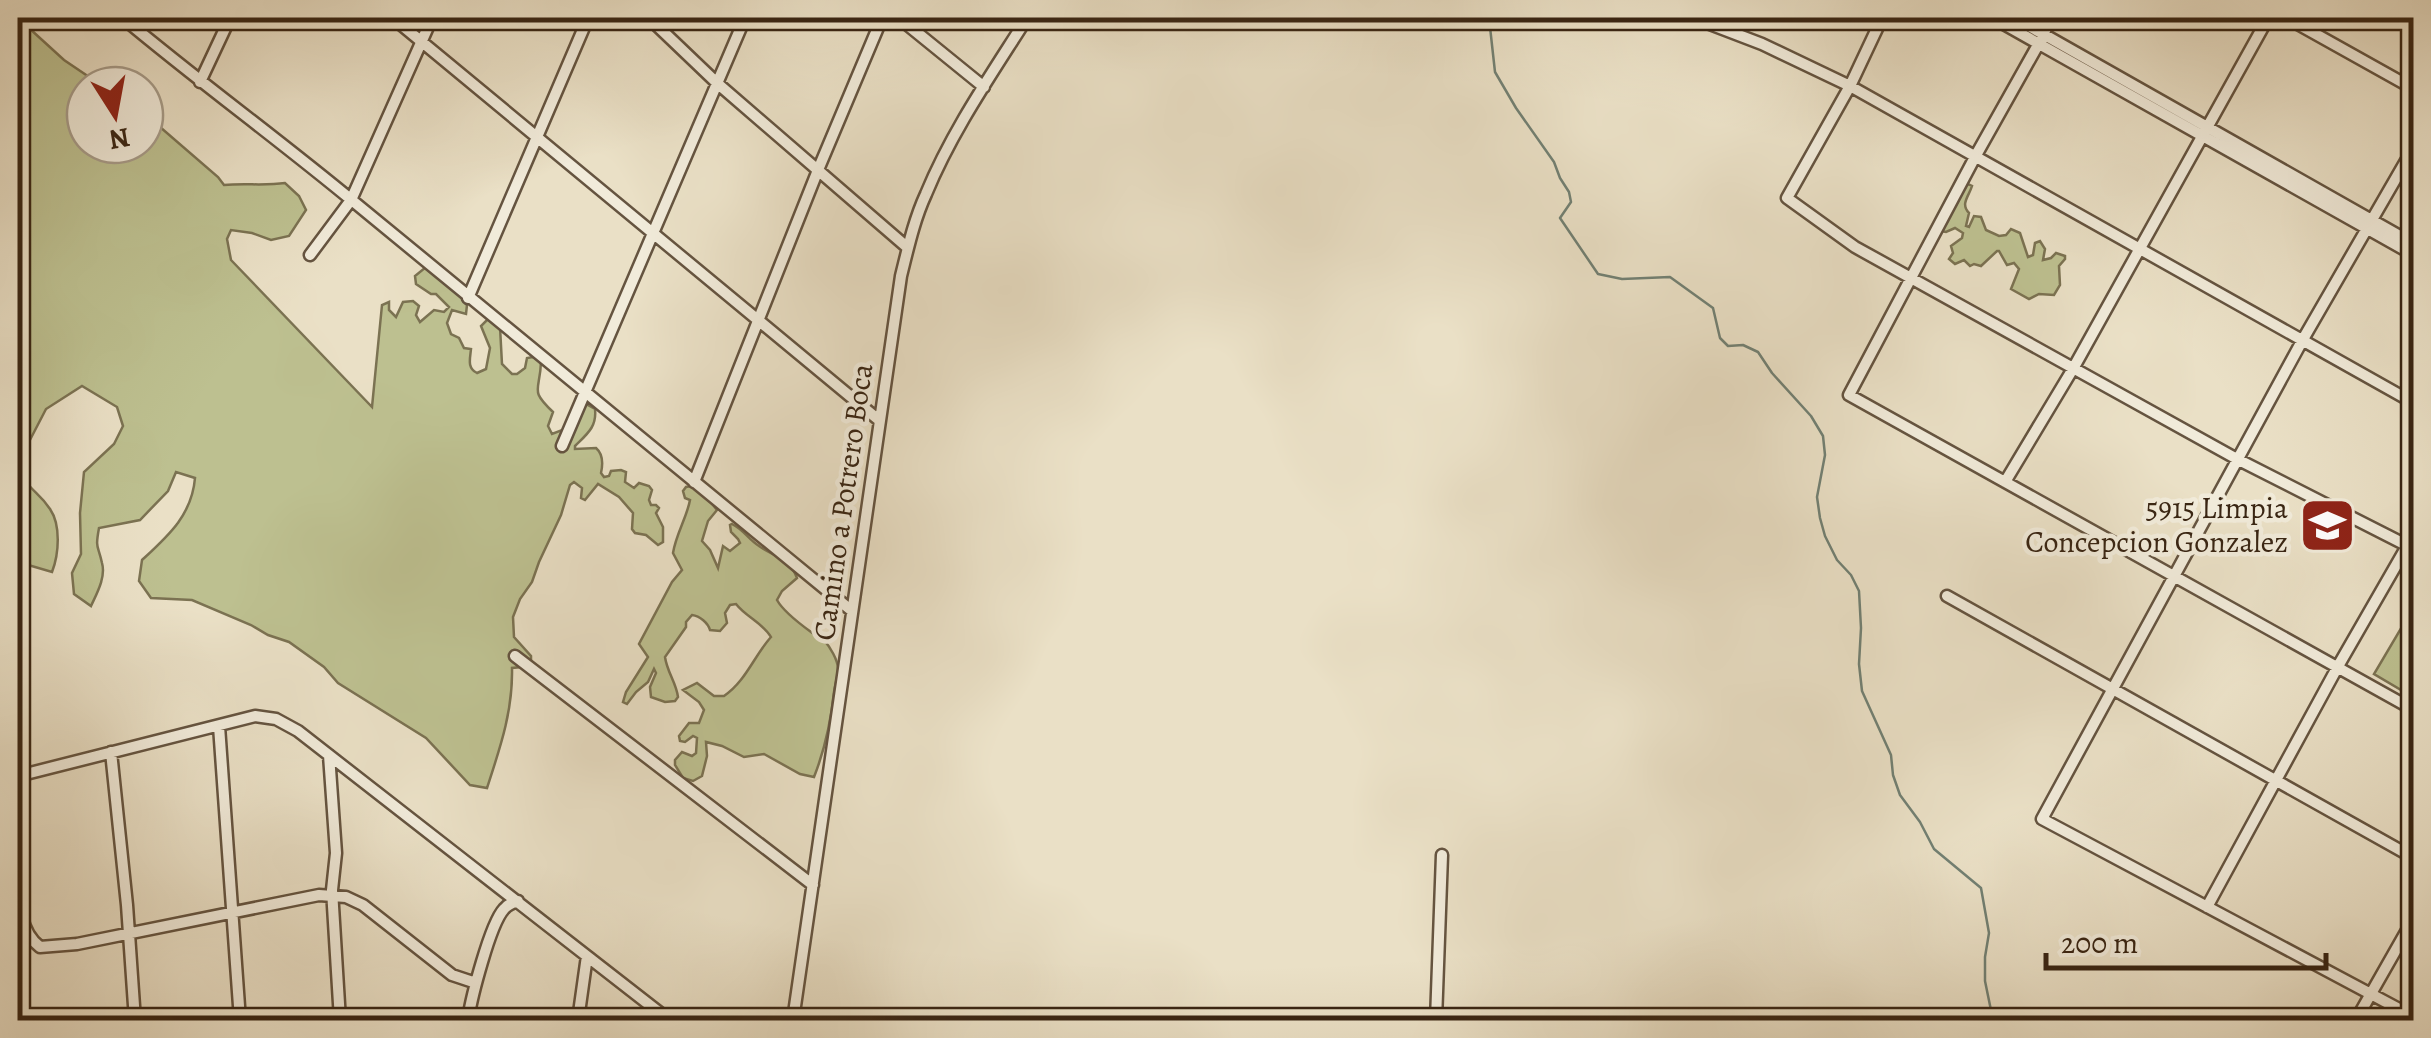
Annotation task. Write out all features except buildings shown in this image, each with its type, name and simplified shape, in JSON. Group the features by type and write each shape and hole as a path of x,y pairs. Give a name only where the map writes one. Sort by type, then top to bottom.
{"street":[{"path":"122,18 351,200 852,611"},
{"path":"200,82 230,18"},
{"path":"393,18 880,421"},
{"path":"310,255 351,200 432,18"},
{"path":"468,298 588,18"},
{"path":"649,18 908,248"},
{"path":"562,446 745,18"},
{"path":"694,482 882,18"},
{"path":"899,18 984,87"},
{"name":"Camino a Potrero Boca","path":"793,1020 901,276 926,192 1027,18"},
{"path":"1694,18 1762,44 1850,86 2414,403"},
{"path":"1882,18 1850,86 1787,198 1856,247 2237,459 2410,547"},
{"path":"1993,18 2041,38 2205,130 2414,255"},
{"path":"2015,18 2041,38"},
{"path":"2051,18 1849,395 2414,710"},
{"path":"2006,482 2268,18"},
{"path":"2287,18 2414,89"},
{"path":"2414,147 2302,340 2042,818 2414,1017"},
{"path":"2368,224 2414,244"},
{"path":"2207,907 2414,534"},
{"path":"1947,596 2414,858"},
{"path":"514,656 813,885"},
{"path":"18,776 255,716 276,719 298,731 669,1020"},
{"path":"218,726 240,1020"},
{"path":"111,752 135,1020"},
{"path":"328,755 336,854 332,896 340,1020"},
{"path":"1436,1020 1442,855"},
{"path":"18,863 23,926 30,940 40,947 77,944 319,895 346,897 363,905 452,975 476,983"},
{"path":"468,1020 498,918 506,906 518,901"},
{"path":"2356,1020 2414,918"},
{"path":"578,1020 588,956"}],"green space":[{"path":"18,18 71,65 65,65 65,165 165,165 165,131 224,185 285,183 299,196 306,210 289,236 271,240 231,230 227,239 231,260 372,407 382,305 389,302 389,310 396,317 403,302 413,301 419,306 416,315 420,322 434,310 444,312 449,307 436,294 416,284 415,276 426,267 455,289 467,305 466,314 452,310 447,323 451,334 459,338 464,348 471,349 474,371 486,369 490,348 481,326 488,319 500,327 502,364 512,374 525,368 527,358 541,362 538,390 553,412 548,426 552,434 573,426 586,404 595,409 593,425 575,449 596,448 604,477 621,470 626,472 625,482 634,488 639,483 649,486 651,505 659,508 656,513 663,527 663,542 658,545 646,535 635,533 633,513 619,497 598,484 585,500 581,498 582,488 574,482 570,485 561,515 513,617 514,637 531,661 512,668 508,714 487,788 470,785 426,738 338,683 324,667 289,642 192,600 151,598 139,581 142,560 184,514 195,478 176,472 168,491 140,520 99,528 97,544 103,568 98,590 91,606 74,594 72,573 81,554 84,472 114,444 123,426 117,407 82,386 46,409 18,463"},
{"path":"1972,186 1965,203 1969,213 1966,226 1974,216 1981,217 1986,230 1999,236 2011,229 2020,233 2028,257 2040,241 2045,249 2043,260 2056,253 2065,256 2059,266 2060,285 2054,295 2039,294 2029,299 2011,289 2019,269 2014,263 2007,265 1999,251 1981,266 1970,266 1964,260 1955,264 1949,259 1953,253 1951,246 1963,233 1955,228 1941,231 1962,188"},
{"path":"18,463 56,523 57,548 52,572 18,562"},
{"path":"699,487 717,510 708,521 702,541 718,568 723,546 730,551 740,543 731,532 732,524 755,544 786,561 797,578 777,600 792,617 824,640 838,665 831,714 814,777 800,774 764,754 744,757 706,742 702,776 693,781 683,778 675,765 682,752 692,756 696,753 697,738 693,736 685,742 679,736 689,723 699,723 704,710 683,690 697,683 714,696 724,696 771,637 736,604 730,605 725,613 727,623 720,631 710,630 703,620 692,615 686,622 665,657 677,692 675,701 651,697 654,669 648,682 627,704 623,702 648,657 639,644 682,570 673,553 690,500 683,491"},
{"path":"2413,608 2413,697 2374,674"}],"waterway":[{"path":"1489,18 1495,72 1554,162 1571,202 1560,218 1598,274 1622,279 1670,277 1713,308 1720,338 1728,346 1743,345 1758,352 1823,436 1825,455 1817,497 1820,518 1837,560 1859,591 1862,691 1891,755 1900,795 1934,849 1981,888 1989,933 1985,981 1993,1020"}],"place":[{"name":"5915 Limpia Concepcion Gonzalez","path":"2327,525"}]}
